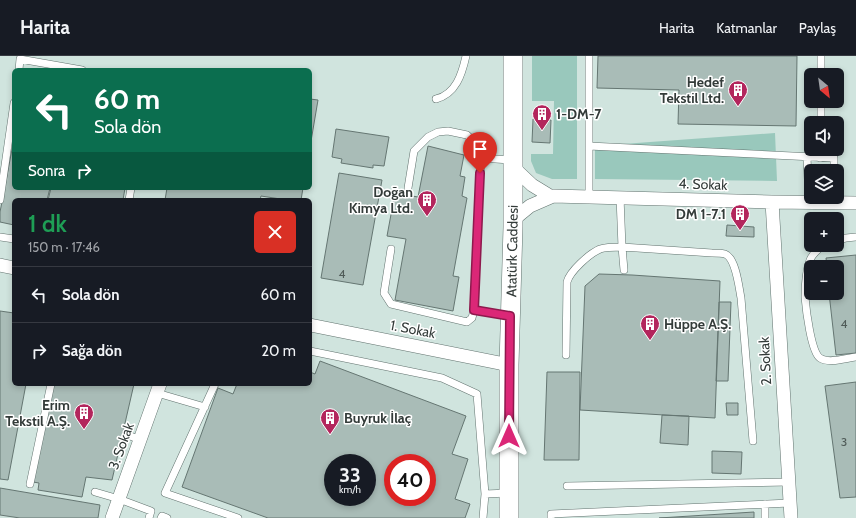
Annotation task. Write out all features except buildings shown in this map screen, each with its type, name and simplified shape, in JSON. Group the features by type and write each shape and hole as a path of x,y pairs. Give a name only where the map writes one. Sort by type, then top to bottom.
{"street":[{"name":"Atatürk Caddesi","path":"509,518 509,365 514,164 513,56"},
{"path":"513,220 523,210 550,196 527,181 514,164"},
{"name":"4. Sokak","path":"550,196 804,202"},
{"name":"4. Sokak","path":"844,201 856,203"},
{"name":"2. Sokak","path":"772,202 791,518"},
{"path":"0,265 12,268"},
{"name":"1. Sokak","path":"312,325 509,365"},
{"name":"3. Sokak","path":"112,518 119,499 134,437 159,388"}],"lane":[{"path":"436,99 442,98 456,86 464,66 466,56"},
{"path":"589,56 589,196"},
{"path":"821,68 822,56"},
{"path":"19,68 20,59 71,68"},
{"path":"0,200 12,117"},
{"path":"391,249 384,293 391,304 467,322 472,318 474,310 481,158 476,143 467,136 448,131 438,132 428,137 414,151 408,188"},
{"path":"589,146 834,158 834,164"},
{"path":"808,157 808,164"},
{"path":"481,158 514,164"},
{"path":"620,198 624,270"},
{"path":"0,237 12,239"},
{"path":"844,238 856,237"},
{"path":"566,355 567,282 569,275 576,267 600,249 622,247 726,254 732,261 739,284 753,441"},
{"path":"815,252 810,260 806,278 805,296 815,353 820,358 827,361 856,357"},
{"path":"474,310 510,316"},
{"path":"312,351 442,378 477,394 485,494 483,518"},
{"path":"30,484 51,386"},
{"path":"215,386 165,493 238,518"},
{"path":"159,388 205,406"},
{"path":"567,486 788,482"},
{"path":"95,492 119,499 151,512 149,518"},
{"path":"485,494 509,493"},
{"path":"551,518 551,514 790,503"},
{"path":"765,504 765,518"},
{"path":"161,518 162,516 167,518"}],"green space":[{"path":"532,56 577,56 577,179 552,179 536,173 531,161 531,154 553,154 554,101 532,101"},
{"path":"775,133 777,181 595,179 595,146"}],"place":[{"name":"Hedef Tekstil Ltd.","path":"738,107"},
{"name":"1-DM-7","path":"542,131"},
{"name":"Doğan Kimya Ltd.","path":"427,217"},
{"name":"DM 1-7.1","path":"740,231"},
{"name":"Hüppe A.Ş.","path":"650,341"},
{"name":"Erim Tekstil A.Ş.","path":"84,430"},
{"name":"Buyruk İlaç","path":"330,435"}],"route":[{"path":"480,173 474,310 510,316 509,436"}]}
